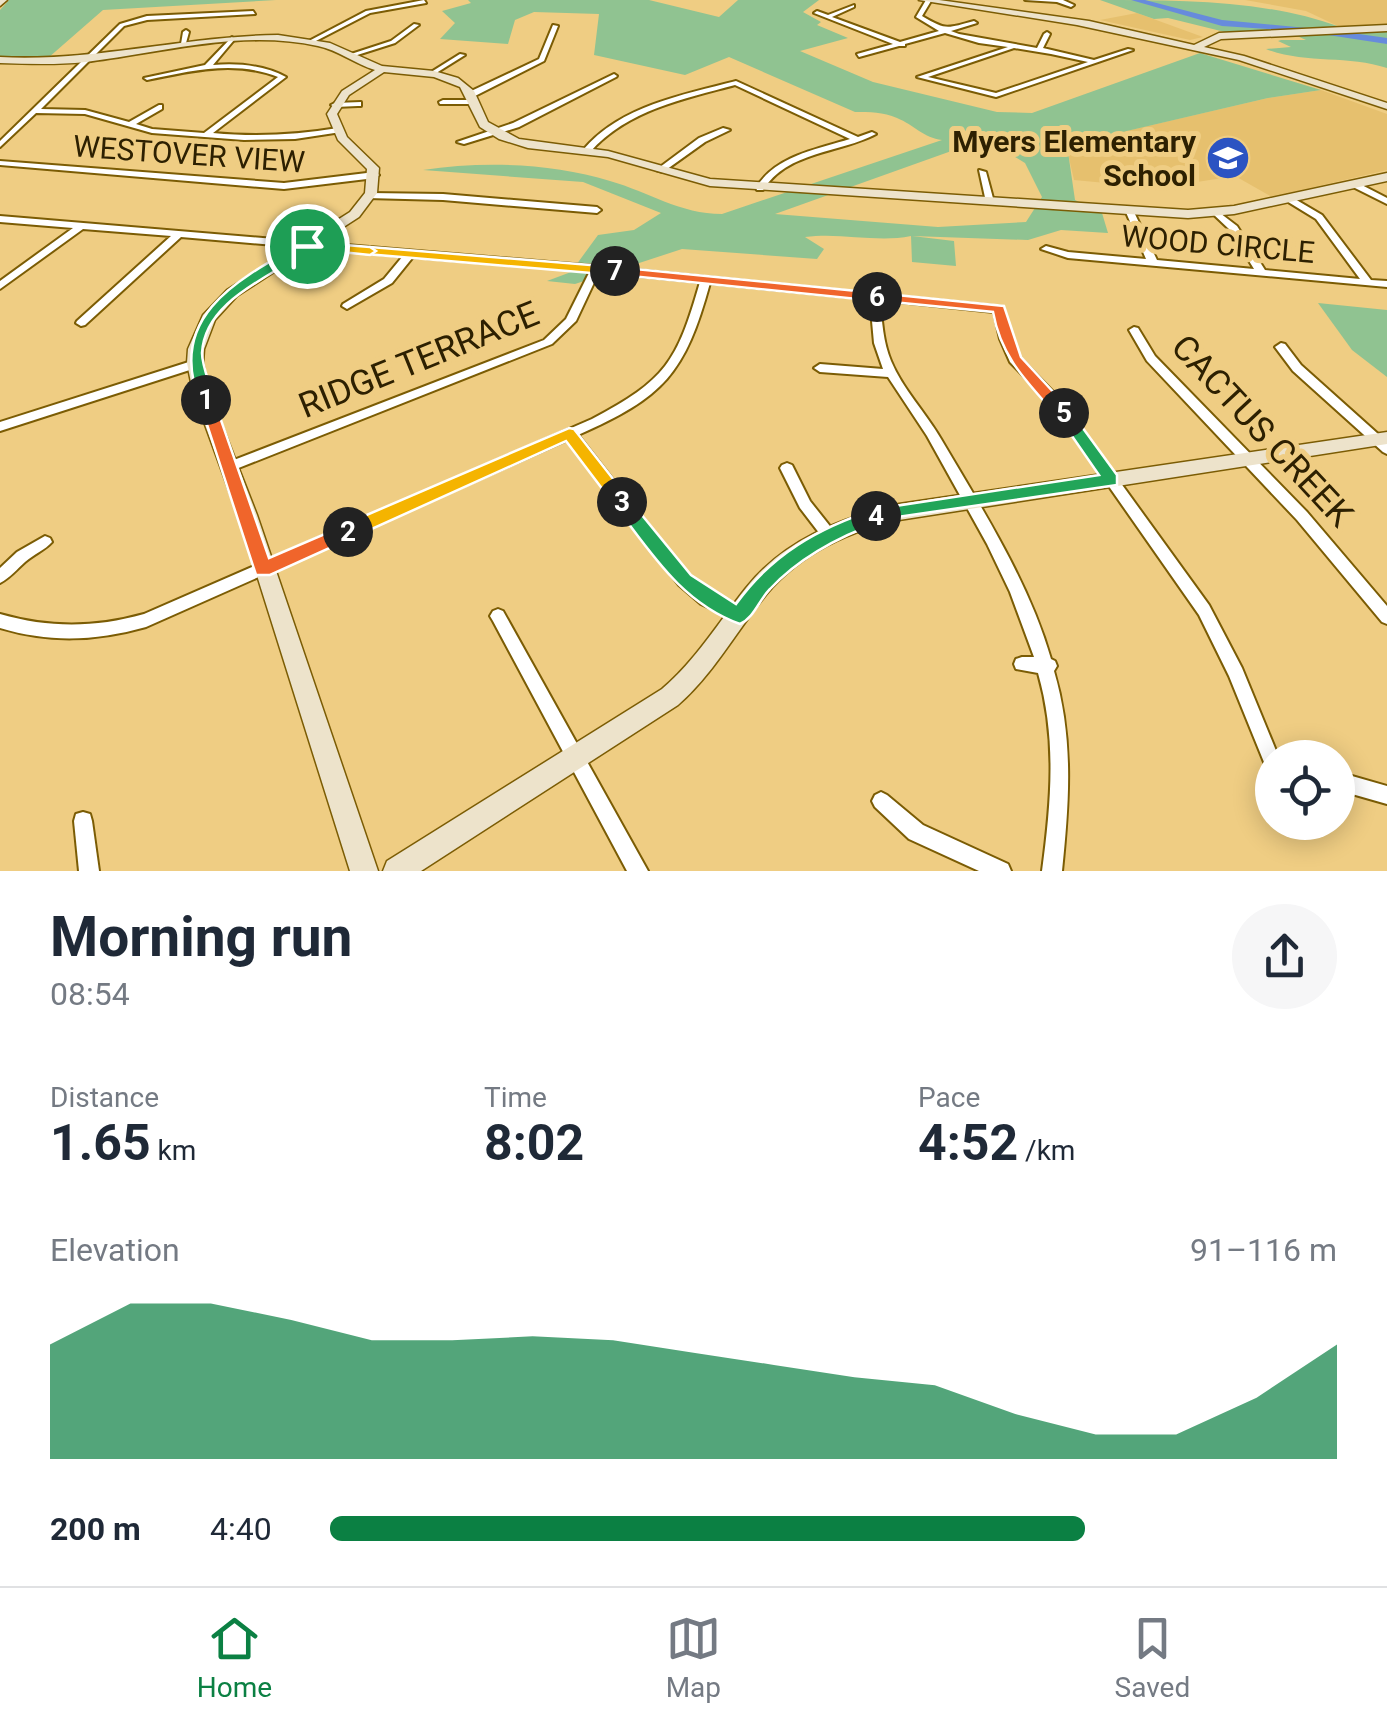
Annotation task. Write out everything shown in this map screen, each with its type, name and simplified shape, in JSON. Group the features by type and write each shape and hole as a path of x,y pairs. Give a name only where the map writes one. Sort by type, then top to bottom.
{"street":[{"path":"1096,62 951,32 919,17 927,0 1080,23 1284,70 1387,106"},
{"path":"1028,0 1058,0 1071,5"},
{"path":"310,42 368,12 424,2"},
{"path":"832,15 852,6"},
{"path":"0,145 119,27 132,21 252,13"},
{"path":"817,13 832,15 903,45"},
{"path":"859,55 974,23"},
{"path":"352,55 394,42 416,25"},
{"path":"443,102 471,98 542,60 555,26"},
{"path":"1197,47 1223,35 1387,28"},
{"path":"1040,48 1047,34"},
{"path":"0,60 87,59 185,38 310,42 383,69 431,74 457,82 471,98 478,120 495,133 534,146 587,150 708,182 760,188 1216,212 1387,177"},
{"path":"207,68 232,39"},
{"path":"1014,44 920,77 996,95 1130,50"},
{"path":"431,74 462,54"},
{"path":"147,78 207,68 256,68 284,77 206,135"},
{"path":"364,871 195,364 201,332 224,300 258,272 340,228 370,196 375,176 368,162 338,130 332,114 352,87 383,69"},
{"path":"461,142 495,133 614,76"},
{"path":"587,150 646,109 736,83 859,140"},
{"path":"335,105 358,104"},
{"path":"130,124 159,107"},
{"path":"35,112 86,112 152,131 206,135 281,138 338,130"},
{"path":"660,170 702,140 726,130"},
{"path":"760,188 766,176 781,166 872,134"},
{"name":"WESTOVER VIEW","path":"0,163 284,186 375,176"},
{"path":"982,172 990,202"},
{"path":"1354,184 1387,201"},
{"path":"370,196 443,197 596,210"},
{"path":"1288,198 1319,217 1368,282"},
{"path":"1129,210 1153,263"},
{"path":"1216,212 1234,228 1260,272"},
{"path":"0,218 596,269 1000,309 1005,339 1014,359 1056,402 1176,565 1219,635 1263,740"},
{"path":"0,286 81,226"},
{"path":"81,324 179,234"},
{"name":"WOOD CIRCLE","path":"1046,249 1068,256 1387,284"},
{"path":"347,306 388,281 410,254"},
{"name":"RIDGE TERRACE","path":"231,466 548,342 572,321 596,269"},
{"path":"0,622 54,634 108,630 165,613 569,434 618,410 672,370 691,337 706,280"},
{"path":"875,296 878,343 888,373 922,416 1026,604 1049,666 1061,774 1052,871"},
{"name":"CACTUS CREEK","path":"1134,330 1146,351 1348,567 1387,617"},
{"path":"1281,347 1297,368 1383,442"},
{"path":"0,427 195,364"},
{"path":"820,368 888,373"},
{"path":"569,434 684,581 706,598 740,615"},
{"path":"397,871 677,692 714,653 778,568 828,534 874,517 969,501 1383,442"},
{"path":"788,468 797,492 828,534"},
{"path":"0,577 22,556 45,542"},
{"path":"498,616 638,871"},
{"path":"1022,664 1049,666"},
{"path":"1355,787 1387,795"},
{"path":"882,801 916,832 1001,871"},
{"path":"83,821 89,871"}],"shaded area":[{"path":"1245,0 1387,0 1387,25 1340,27 1306,11"},
{"path":"1137,13 1203,37 1190,40 1100,20"},
{"name":"Myers Elementary School","path":"1321,90 1387,114 1387,170 1272,197 1235,176 1159,188 1074,180 1066,145 1268,98"}],"green space":[{"path":"9,0 276,0 103,10 48,58 0,56 0,10"},
{"path":"468,0 649,0 719,17 738,0 819,0 803,12 821,22 817,25 848,38 800,51 873,82 997,112 1032,113 1200,53 1321,90 1268,98 1067,145 1075,200 1102,213 1108,233 1061,230 1028,240 912,236 954,241 956,266 912,262 911,236 805,237 824,249 817,259 682,249 575,284 547,281 571,272 598,235 634,230 661,213 583,182 423,170 493,165 565,170 610,181 692,210 722,214 942,140 892,116 855,112 729,57 685,75 594,55 599,14 534,12 515,20 508,44 440,39 455,23 442,11 471,3","holes":["985,139 1025,163 1042,197 1026,222 938,227 775,214"]},
{"path":"1100,0 1192,1 1253,7 1340,27 1229,33 1168,18 1154,19"},
{"path":"1387,31 1387,68 1266,49 1291,47 1278,41 1281,40 1306,40 1295,35"},
{"path":"1318,303 1387,310 1387,377 1352,350"}],"waterway":[{"path":"1135,0 1222,23 1312,29"},
{"path":"1331,33 1387,41"}],"place":[{"name":"Myers Elementary School","path":"1228,158"}],"route":[{"path":"307,246 596,269 1000,309 1005,339 1014,359 1056,402 1111,480 898,512 840,528 778,568 740,615 706,598 684,581 569,434 263,569 198,378 195,354 205,323 224,300 245,280 307,246"}]}
